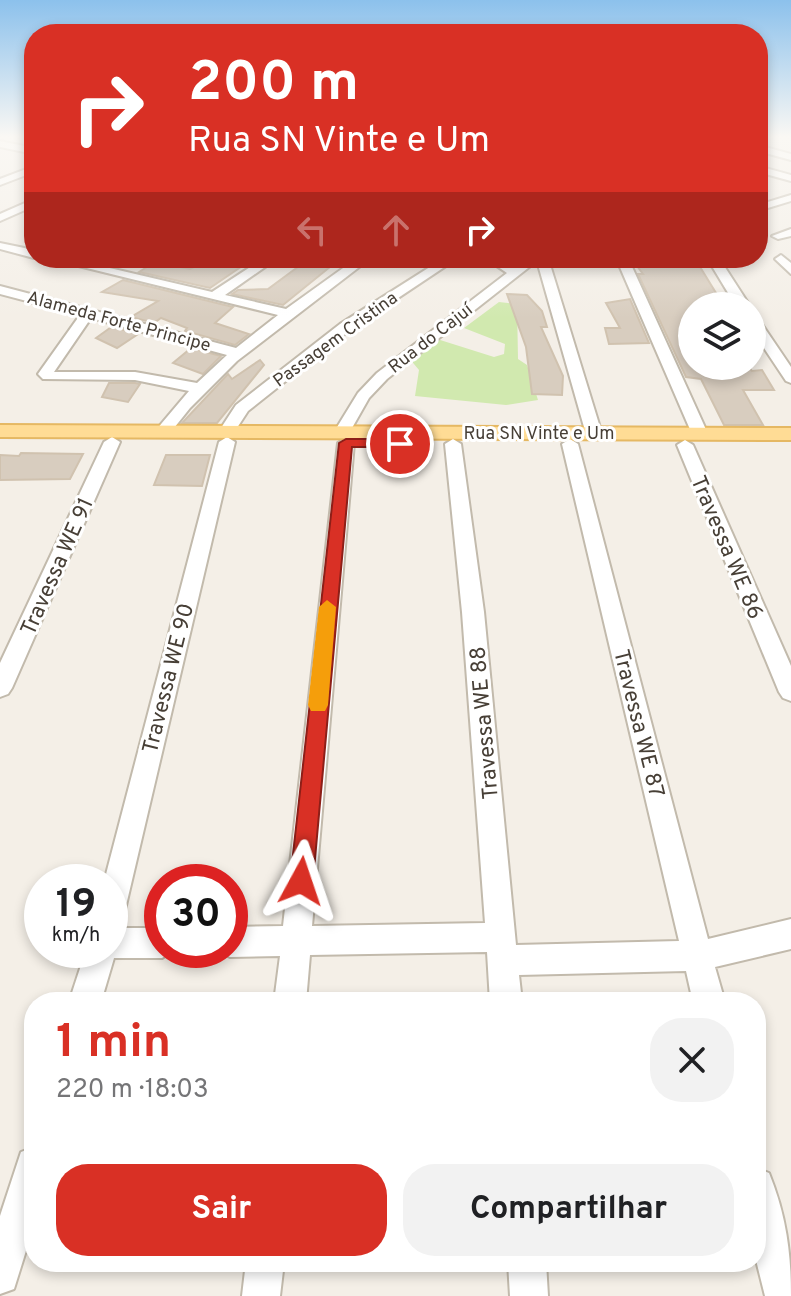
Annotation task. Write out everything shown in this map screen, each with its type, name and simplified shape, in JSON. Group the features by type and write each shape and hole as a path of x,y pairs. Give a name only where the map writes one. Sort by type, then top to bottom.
{"main road":[{"name":"Rua SN Vinte e Um","path":"0,431 164,430 188,436"},
{"name":"Rua SN Vinte e Um","path":"0,442 112,442 188,436 344,438 594,434 636,439"},
{"name":"Rua SN Vinte e Um","path":"693,440 791,434"},
{"name":"Rua SN Vinte e Um","path":"344,438 453,444 693,440 791,447"}],"street":[{"path":"768,207 776,207 791,198"},
{"path":"0,218 24,207"},
{"path":"778,236 791,232"},
{"path":"0,246 24,251"},
{"path":"19,250 24,247"},
{"path":"781,259 791,270"},
{"path":"95,268 290,314"},
{"path":"214,296 258,268"},
{"path":"164,430 200,388 238,353 352,268"},
{"name":"Passagem Cristina","path":"227,436 242,408 345,327 436,268"},
{"path":"508,268 517,273"},
{"name":"Rua do Cajuí","path":"344,438 363,396 382,376 523,268"},
{"path":"545,268 594,434"},
{"name":"Travessa WE 86","path":"626,268 791,692"},
{"path":"719,268 734,292"},
{"name":"Alameda Forte Principe","path":"0,290 238,353"},
{"path":"88,313 45,374 135,376 200,388"},
{"path":"766,341 791,378"},
{"name":"Travessa WE 90","path":"122,864 227,436"},
{"path":"291,992 344,438"},
{"name":"Travessa WE 91","path":"0,688 112,442"},
{"name":"Travessa WE 88","path":"453,444 473,612 505,992"},
{"name":"Travessa WE 87","path":"570,444 707,992"},
{"path":"248,942 698,956 791,934"},
{"path":"88,992 95,968"},
{"path":"0,1275 24,1197"},
{"path":"766,1225 784,1296"},
{"path":"261,1296 264,1272"},
{"path":"528,1272 529,1296"}],"green space":[{"path":"499,302 517,304 518,359 527,365 538,400 506,405 415,396 419,370 409,358 437,339 494,357 504,354 505,344 464,328"}],"building":[{"path":"145,268 239,268 210,288 139,272"},
{"path":"296,268 329,268 283,305 232,294 238,290 268,289"},
{"path":"638,268 701,268 715,292 678,292 678,360 638,274 643,274"},
{"path":"123,280 233,307 215,323 249,334 235,345 185,331 187,328 161,318 154,323 131,317 158,301 102,292"},
{"path":"507,294 527,295 542,311 547,327 541,327 563,376 562,395 532,394 526,347"},
{"path":"630,299 649,343 609,344 605,328 620,328 606,303"},
{"path":"110,328 138,334 117,348 96,338"},
{"path":"191,348 221,356 203,374 173,363"},
{"path":"260,360 264,365 217,423 182,423 228,374 232,379"},
{"path":"766,377 774,390 743,390 763,425 724,425 702,380 766,380"},
{"path":"109,383 140,384 128,402 102,397"},
{"path":"21,453 83,454 70,479 0,480 0,455 19,456"},
{"path":"166,455 210,455 202,486 154,485"}],"slow traffic":[{"path":"318,705 327,607"}],"route":[{"path":"301,881 346,443 400,444"}]}
